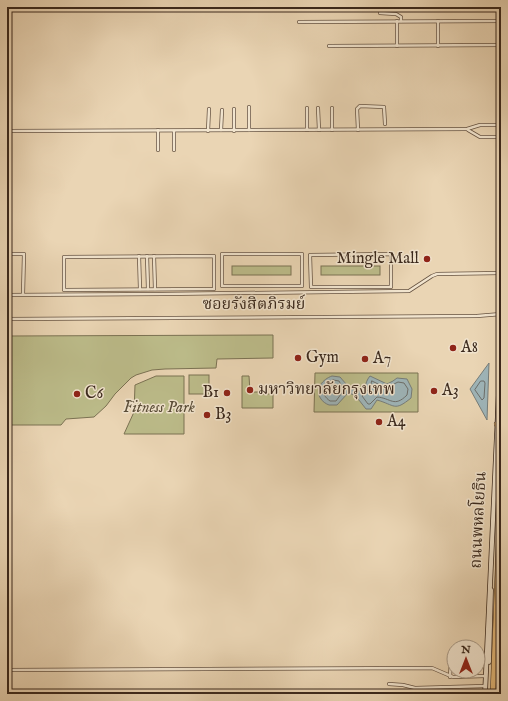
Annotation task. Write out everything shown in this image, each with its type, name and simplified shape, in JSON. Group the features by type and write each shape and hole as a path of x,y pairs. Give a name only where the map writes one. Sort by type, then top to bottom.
{"highway":[{"path":"497,424 501,434"},
{"name":"ถนนพหลโยธิน","path":"493,694 501,493"}],"main road":[{"name":"ถนนพหลโยธิน","path":"486,654 501,347"},
{"path":"486,694 491,624 492,524"},
{"name":"ถนนพหลโยธิน","path":"485,679 486,694"}],"street":[{"path":"380,7 380,13 398,14 401,17 401,21"},
{"path":"397,21 397,46"},
{"path":"438,21 438,46"},
{"path":"299,22 501,21"},
{"path":"329,46 501,45"},
{"path":"358,130 357,109 360,106 384,107 385,124"},
{"path":"249,107 249,130"},
{"path":"307,108 307,130"},
{"path":"318,108 319,130"},
{"path":"332,108 332,130"},
{"path":"208,131 209,109"},
{"path":"234,109 234,131"},
{"path":"221,130 222,110"},
{"path":"7,131 467,129 480,125 501,125"},
{"path":"467,129 480,136 501,137"},
{"path":"158,130 158,150"},
{"path":"174,130 174,150"},
{"path":"7,254 24,254 23,294"},
{"path":"222,254 302,254 302,286 263,286 222,286 222,254"},
{"path":"310,254 391,254 392,287 351,287 311,287 310,254"},
{"path":"64,256 139,256 214,256 214,289 64,290 64,256"},
{"path":"139,256 140,289"},
{"path":"147,256 148,289"},
{"path":"154,256 155,289"},
{"path":"7,295 409,291 437,274 501,273"},
{"path":"263,286 263,293"},
{"path":"351,287 351,292"},
{"path":"164,289 164,294"},
{"name":"ซอยรังสิตภิรมย์","path":"7,319 478,316 501,314"},
{"path":"7,670 432,668 446,674"},
{"path":"389,684 415,688 485,686"}],"green space":[{"path":"232,266 291,266 291,275 232,275"},
{"path":"321,266 380,266 380,275 321,275"},
{"path":"273,335 273,358 217,359 216,368 152,370 131,378 94,417 66,419 61,425 7,425 7,336"},
{"path":"315,373 418,373 418,412 314,412"},
{"path":"189,375 209,375 209,394 189,394"},
{"name":"Fitness Park","path":"156,376 184,376 184,434 124,434 134,412 135,385"},
{"path":"242,376 249,376 250,392 273,394 273,408 242,408"}],"water":[{"path":"489,363 487,420 470,389"},
{"path":"332,376 340,377 352,389 358,391 362,391 370,376 387,384 397,378 407,379 412,389 411,398 398,406 377,400 371,409 366,409 355,395 348,393 337,405 329,405 322,400 318,392 320,385"}],"place":[{"name":"Mingle Mall","path":"427,259"},
{"name":"A8","path":"453,348"},
{"name":"Gym","path":"298,358"},
{"name":"A7","path":"365,359"},
{"name":"มหาวิทยาลัยกรุงเทพ","path":"250,390"},
{"name":"A3","path":"434,391"},
{"name":"B1","path":"227,393"},
{"name":"C6","path":"77,394"},
{"name":"B3","path":"207,415"},
{"name":"A4","path":"379,422"}]}
